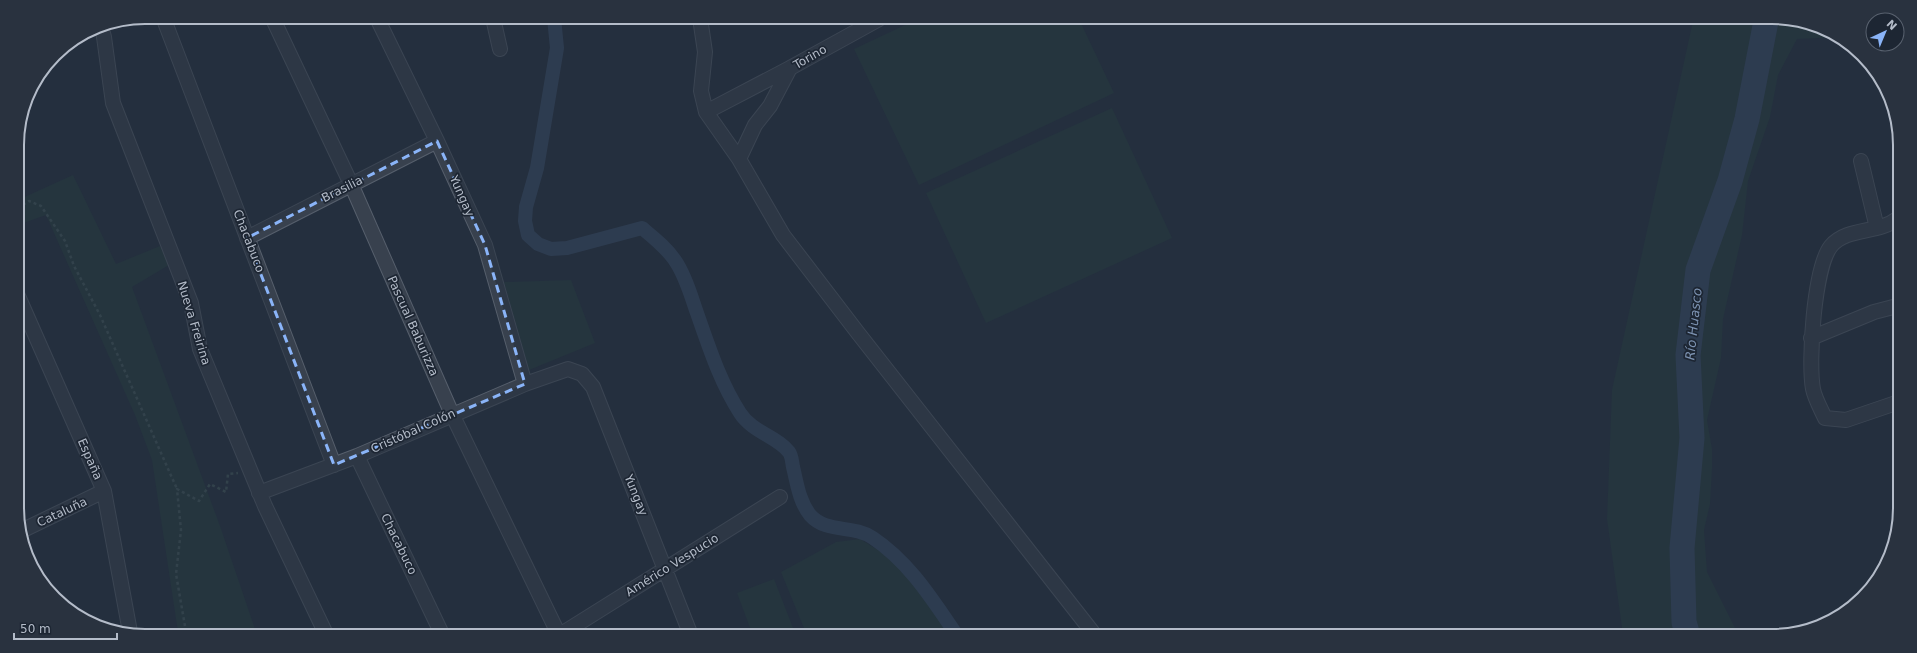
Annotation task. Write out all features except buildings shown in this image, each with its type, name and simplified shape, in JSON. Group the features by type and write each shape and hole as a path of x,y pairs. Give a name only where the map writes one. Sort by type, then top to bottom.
{"street":[{"name":"Chacabuco","path":"166,24 334,465"},
{"name":"Pascual Baburizza","path":"275,24 351,184 452,414 556,629"},
{"name":"Yungay","path":"379,24 437,141 484,245 524,384"},
{"path":"494,24 500,49"},
{"path":"703,24 705,52 701,91 706,112 740,159 783,235 1090,629"},
{"name":"Torino","path":"740,159 755,125 770,106 790,68 870,24"},
{"name":"Nueva Freirina","path":"102,32 113,103 191,303 200,349 259,493 324,629"},
{"path":"706,112 790,68"},
{"name":"Brasilia","path":"247,238 437,141"},
{"path":"1861,161 1877,228"},
{"path":"1893,222 1890,225 1844,236 1831,246 1822,264 1812,338 1813,390 1825,418 1846,420 1893,404"},
{"path":"1812,338 1874,312 1893,307"},
{"name":"España","path":"24,312 104,492 129,628"},
{"name":"Yungay","path":"568,370 582,374 593,387 688,629"},
{"name":"Cristóbal Colón","path":"259,493 357,456 524,384 568,370"},
{"name":"Chacabuco","path":"357,456 440,629"},
{"name":"Cataluña","path":"26,529 104,492"},
{"name":"Américo Vespucio","path":"569,629 780,497"}],"path":[{"path":"24,204 29,201 41,206 65,241 74,266 100,315 177,489 181,530 176,574 185,629"},
{"path":"177,489 199,501 210,484 226,492 228,474 250,470"}],"highlighted area":[{"path":"437,141 485,245 525,384 334,465 247,238"}],"green space":[{"path":"907,24 1081,24 1114,93 919,185 854,49"},
{"path":"1692,24 1788,25 1803,28 1826,36 1828,38 1797,39 1778,75 1770,117 1748,181 1742,235 1723,319 1721,358 1707,420 1712,449 1712,469 1710,504 1704,530 1707,572 1736,629 1622,629 1607,519 1612,390"},
{"path":"1112,108 1172,238 986,323 926,193"},
{"path":"73,175 116,264 160,246 169,265 132,287 220,526 255,629 178,629 152,460 135,415 46,215 24,223 24,197"},
{"path":"571,280 595,343 529,370 504,282"},
{"path":"860,539 907,568 956,629 804,629 781,572 836,542"},
{"path":"774,579 793,629 750,629 737,593"}],"waterway":[{"path":"555,24 557,48 537,168 526,207 525,221 528,235 538,244 551,249 567,248 642,228 660,244 673,257 683,274 716,364 740,413 751,425 778,442 789,452 797,486 806,510 817,521 824,525 857,531 873,538 886,548 898,558 919,582 953,629"},
{"name":"Río Huasco","path":"1686,629 1684,622 1682,548 1692,438 1688,355 1698,270 1730,181 1747,119 1765,24"}]}
